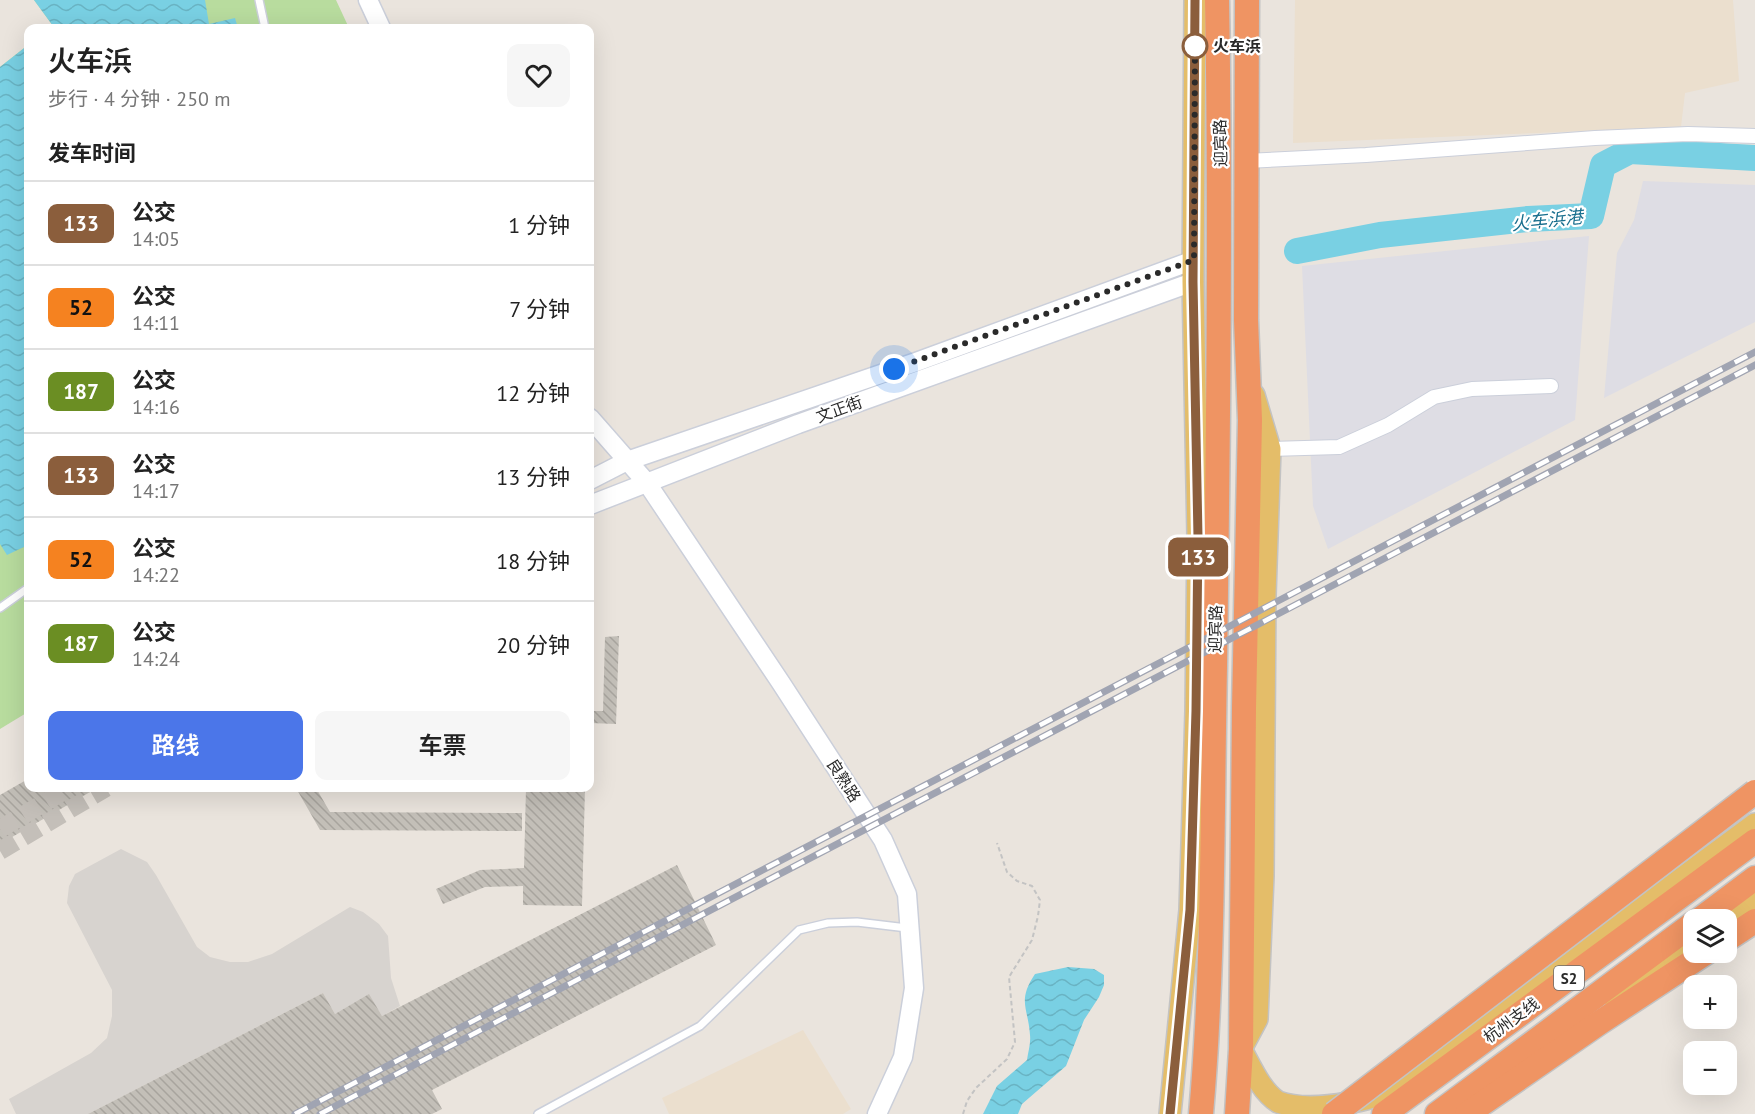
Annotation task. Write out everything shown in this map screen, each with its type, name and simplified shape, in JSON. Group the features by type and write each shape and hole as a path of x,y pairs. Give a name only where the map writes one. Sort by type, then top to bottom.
{"highway":[{"name":"迎宾路","path":"1201,1114 1210,948 1215,628 1221,180 1217,0"},
{"name":"迎宾路","path":"1237,1114 1241,1049 1244,697 1250,420 1246,320 1247,0"},
{"path":"1334,1114 1755,792"},
{"name":"杭州支线","path":"1384,1114 1755,842"},
{"path":"1714,909 1755,878"},
{"path":"1737,933 1755,921"},
{"name":"杭州支线","path":"1437,1114 1683,931"},
{"path":"1467,1114 1690,963"}],"main road":[{"path":"368,0 379,24"},
{"name":"迎宾路","path":"1170,1114 1190,910 1196,711 1198,537 1193,282 1195,0"},
{"name":"文正街","path":"594,478 627,461 916,362 1194,260"},
{"name":"文正街","path":"594,503 809,420 1193,282"},
{"name":"迎宾路","path":"1241,1049 1257,1019 1258,1007 1263,876 1265,595 1270,449 1248,377"},
{"name":"良熟路","path":"594,423 647,483 782,683 883,840 908,894 914,988 903,1057 878,1114"},
{"path":"1363,1114 1755,824"},
{"path":"1737,912 1755,898"},
{"path":"1456,1114 1683,951"},
{"path":"1241,1049 1257,1078 1277,1101 1296,1112 1326,1112 1394,1091"}],"street":[{"path":"1246,161 1366,156 1642,136 1688,134 1755,136"},
{"path":"1270,449 1339,447 1388,425 1434,397 1472,389 1551,386"}],"lane":[{"path":"259,0 264,24"},
{"path":"0,608 24,591"},
{"path":"538,1114 700,1026 799,930 828,922 857,922 910,929"}],"path":[{"path":"963,1114 967,1101 976,1088 1007,1059 1015,1042 1009,977 1032,940 1038,916 1040,900 1032,886 1017,881 1007,872 997,843"}],"shaded area":[{"path":"1295,0 1733,0 1739,81 1685,93 1681,127 1293,143"},
{"path":"1643,181 1755,185 1755,322 1604,398 1617,253 1634,220"},
{"path":"1589,236 1575,420 1328,549 1313,506 1302,266"},
{"path":"121,849 147,862 197,947 210,957 230,962 248,962 272,954 350,907 363,912 379,924 388,936 391,978 400,1006 382,1016 369,995 335,1014 323,993 88,1114 16,1114 9,1099 91,1053 107,1038 112,1016 112,990 67,903 69,886 75,874"},
{"path":"803,1030 851,1109 843,1114 669,1114 662,1098"}],"green space":[{"path":"34,0 336,0 347,24 52,24"},
{"path":"24,48 24,714 0,729 0,67"}],"water":[{"path":"34,0 205,0 209,24 52,24"},
{"path":"235,18 237,24 209,24"},
{"path":"24,48 24,547 7,555 0,544 0,67"},
{"path":"1068,967 1094,969 1104,975 1104,985 1084,1020 1066,1066 1022,1104 1018,1114 983,1114 997,1086 1027,1060 1030,1038 1025,998 1035,974"}],"building":[{"path":"619,636 616,724 594,723 594,711 603,711 605,637"},
{"path":"24,781 24,792 90,792 0,844 0,795"},
{"path":"298,792 318,792 330,812 522,813 522,831 320,830"},
{"path":"526,792 585,792 582,906 523,905 523,886 485,887 443,904 436,889 480,870 524,868"},
{"path":"677,865 716,945 432,1090 442,1109 432,1114 88,1114 323,993 335,1014 369,994 382,1016"}],"waterway":[{"name":"火车浜港","path":"1297,251 1380,235 1528,219 1591,216 1603,165 1630,151 1755,158"}],"tunnel":[{"path":"0,829 62,792"},
{"path":"0,851 99,792"}],"railway":[{"path":"295,1114 1755,352"},
{"path":"320,1114 1755,365"}],"bus line":[{"name":"133","path":"1170,1114 1190,910 1196,711 1198,537 1193,282 1195,0"}],"place":[{"name":"火车浜","path":"1195,46"}],"route":[{"path":"894,369 1194,260 1195,43 1195,46"}]}
